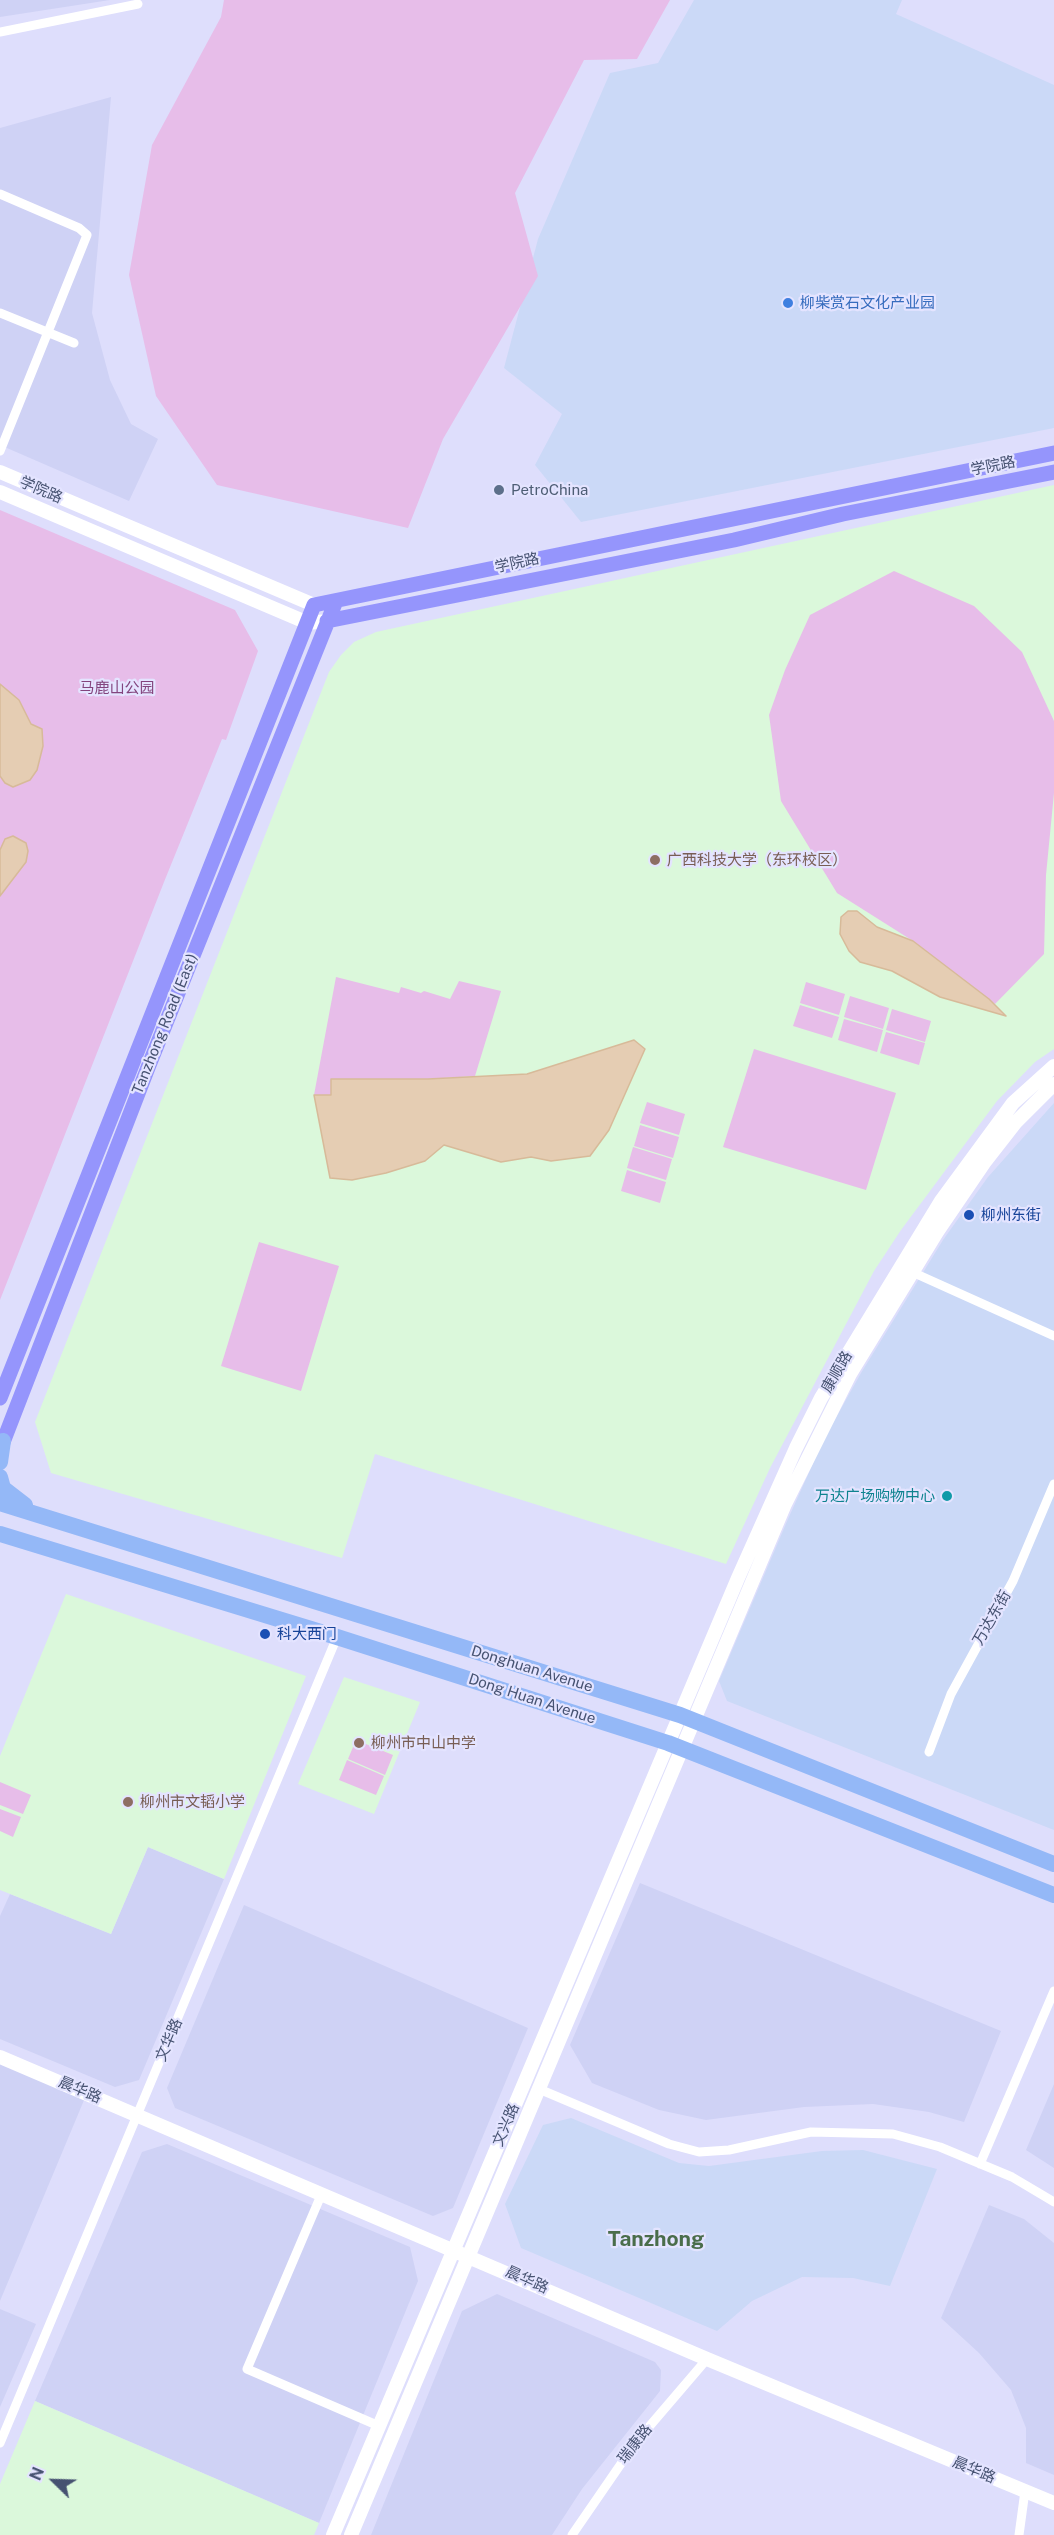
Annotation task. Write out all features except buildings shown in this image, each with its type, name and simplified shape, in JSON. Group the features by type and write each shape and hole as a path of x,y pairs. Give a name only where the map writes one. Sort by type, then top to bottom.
{"highway":[{"path":"0,1462 2,1446"},
{"path":"0,1477 3,1488 14,1498 50,1518"},
{"name":"Donghuan Avenue","path":"0,1503 687,1718 1054,1864"},
{"name":"Dong Huan Avenue","path":"0,1534 337,1637 675,1745 1054,1895"}],"main road":[{"name":"学院路","path":"0,472 314,605 1054,453"},
{"name":"学院路","path":"0,492 308,623 734,540 843,514 1054,472"},
{"name":"Tanzhong Road (East)","path":"2,1446 148,1065 336,600"},
{"name":"Tanzhong Road (East)","path":"0,1398 314,605"},
{"name":"康顺路","path":"687,1718 767,1510 821,1398 941,1201 1013,1103 1054,1066"},
{"name":"康顺路","path":"687,1718 785,1504 850,1374 912,1272 984,1163 1016,1122 1054,1084"},
{"path":"0,1540 24,1541"},
{"name":"文兴路","path":"333,2535 454,2248 687,1718"},
{"name":"文兴路","path":"351,2535 539,2089 675,1745"},
{"name":"晨华路","path":"0,2057 454,2248 707,2359 1054,2503"}],"street":[{"path":"0,32 138,4"},
{"path":"0,194 79,228 87,235 0,451"},
{"path":"0,313 74,343"},
{"path":"912,1272 1054,1336"},
{"name":"万达东街","path":"929,1752 951,1694 1013,1581 1054,1484"},
{"name":"文华路","path":"0,2443 337,1637"},
{"path":"980,2164 1054,1991"},
{"path":"539,2089 669,2144 699,2152 729,2150 811,2132 892,2134 940,2147 1012,2178 1054,2202"},
{"path":"322,2193 247,2369 379,2426"},
{"name":"瑞康路","path":"572,2535 636,2442 707,2359"},
{"path":"1019,2535 1025,2492"}],"shaded area":[{"path":"0,0 110,0 0,17"},
{"name":"柳柴赏石文化产业园","path":"694,0 902,0 896,14 1054,85 1054,428 581,522 535,465 562,414 504,368 538,239 610,73 658,63"},
{"path":"111,97 92,313 110,380 131,424 158,439 129,501 0,445 0,128"},
{"name":"广西科技大学（东环校区）","path":"1054,485 1054,1049 1035,1062 997,1101 901,1230 874,1271 770,1468 726,1564 375,1454 342,1558 51,1473 35,1422 329,672 354,642 376,632"},
{"path":"0,684 19,700 31,724 42,729 43,746 37,770 30,780 13,787 5,783 0,776"},
{"path":"13,836 26,843 28,851 26,862 0,896 0,850 5,839"},
{"path":"848,911 857,911 877,927 913,941 989,999 1006,1016 940,997 892,971 860,962 849,951 840,934 841,917"},
{"path":"634,1040 645,1049 609,1130 590,1156 551,1161 531,1157 501,1162 444,1145 425,1161 386,1173 352,1180 330,1178 314,1095 331,1095 331,1079 428,1079 527,1074"},
{"path":"1054,1103 1054,1830 727,1701 719,1681 824,1439 861,1373 943,1240 988,1177"},
{"name":"柳州市文韬小学","path":"66,1594 306,1676 224,1879 148,1847 111,1934 0,1890 0,1756"},
{"name":"柳州市中山中学","path":"344,1677 420,1702 374,1814 298,1784"},
{"path":"148,1847 224,1879 139,2080 115,2087 0,2039 0,1916 10,1894 111,1934"},
{"path":"640,1883 1001,2031 964,2122 929,2112 873,2104 804,2107 706,2120 659,2110 592,2083 570,2045"},
{"path":"244,1905 528,2028 453,2208 433,2216 175,2108 167,2088"},
{"path":"0,2057 87,2093 0,2301"},
{"path":"1054,2084 1054,2168 1026,2150"},
{"path":"571,2118 679,2163 709,2166 822,2151 863,2150 937,2169 890,2286 853,2278 802,2277 752,2301 717,2331 521,2248 505,2204 543,2125"},
{"path":"167,2144 410,2247 418,2281 319,2523 35,2401 142,2152"},
{"path":"989,2205 1024,2219 1054,2243 1054,2475 1026,2463 1026,2428 1011,2390 979,2353 941,2318"},
{"path":"497,2294 655,2362 661,2370 660,2391 582,2489 552,2535 371,2535 462,2311"},
{"path":"0,2309 36,2324 0,2407"},
{"path":"35,2401 319,2523 314,2535 0,2535 0,2484"}],"green space":[{"path":"224,0 670,0 637,59 584,60 515,193 538,276 443,439 408,528 217,485 156,396 129,275 152,145 221,17"},
{"name":"马鹿山公园","path":"0,510 235,610 258,651 226,740 222,739 164,882 0,1300"},
{"path":"894,571 974,606 1022,652 1054,721 1054,793 1046,875 1044,954 995,1004 913,941 837,893 781,801 769,715 785,670 810,615"},
{"path":"336,977 399,993 401,987 450,999 459,981 501,991 475,1076 331,1080 331,1095 314,1095"},
{"path":"806,982 845,994 839,1015 800,1003"},
{"path":"850,996 889,1008 883,1029 844,1017"},
{"path":"800,1005 839,1017 832,1038 793,1026"},
{"path":"892,1009 931,1021 925,1042 886,1030"},
{"path":"844,1019 883,1030 877,1052 838,1040"},
{"path":"886,1032 925,1043 919,1065 880,1053"},
{"path":"754,1049 896,1093 866,1190 723,1147"},
{"path":"647,1102 685,1114 679,1135 640,1123"},
{"path":"640,1125 679,1137 673,1158 634,1146"},
{"path":"633,1147 672,1159 666,1180 627,1168"},
{"path":"627,1170 666,1182 660,1203 621,1191"},
{"path":"259,1242 339,1266 301,1391 221,1366"},
{"path":"356,1740 393,1755 385,1775 348,1759"},
{"path":"347,1760 384,1776 376,1795 339,1780"},
{"path":"0,1782 31,1795 23,1814 0,1805"},
{"path":"0,1809 21,1817 13,1837 0,1831"}],"place":[{"name":"柳柴赏石文化产业园","path":"788,303"},
{"name":"PetroChina","path":"499,490"},
{"name":"广西科技大学（东环校区）","path":"655,860"},
{"name":"柳州东街","path":"969,1215"},
{"name":"万达广场购物中心","path":"947,1496"},
{"name":"科大西门","path":"265,1634"},
{"name":"柳州市中山中学","path":"359,1743"},
{"name":"柳州市文韬小学","path":"128,1802"}],"district":[{"name":"Tanzhong","path":"656,2240"}]}
